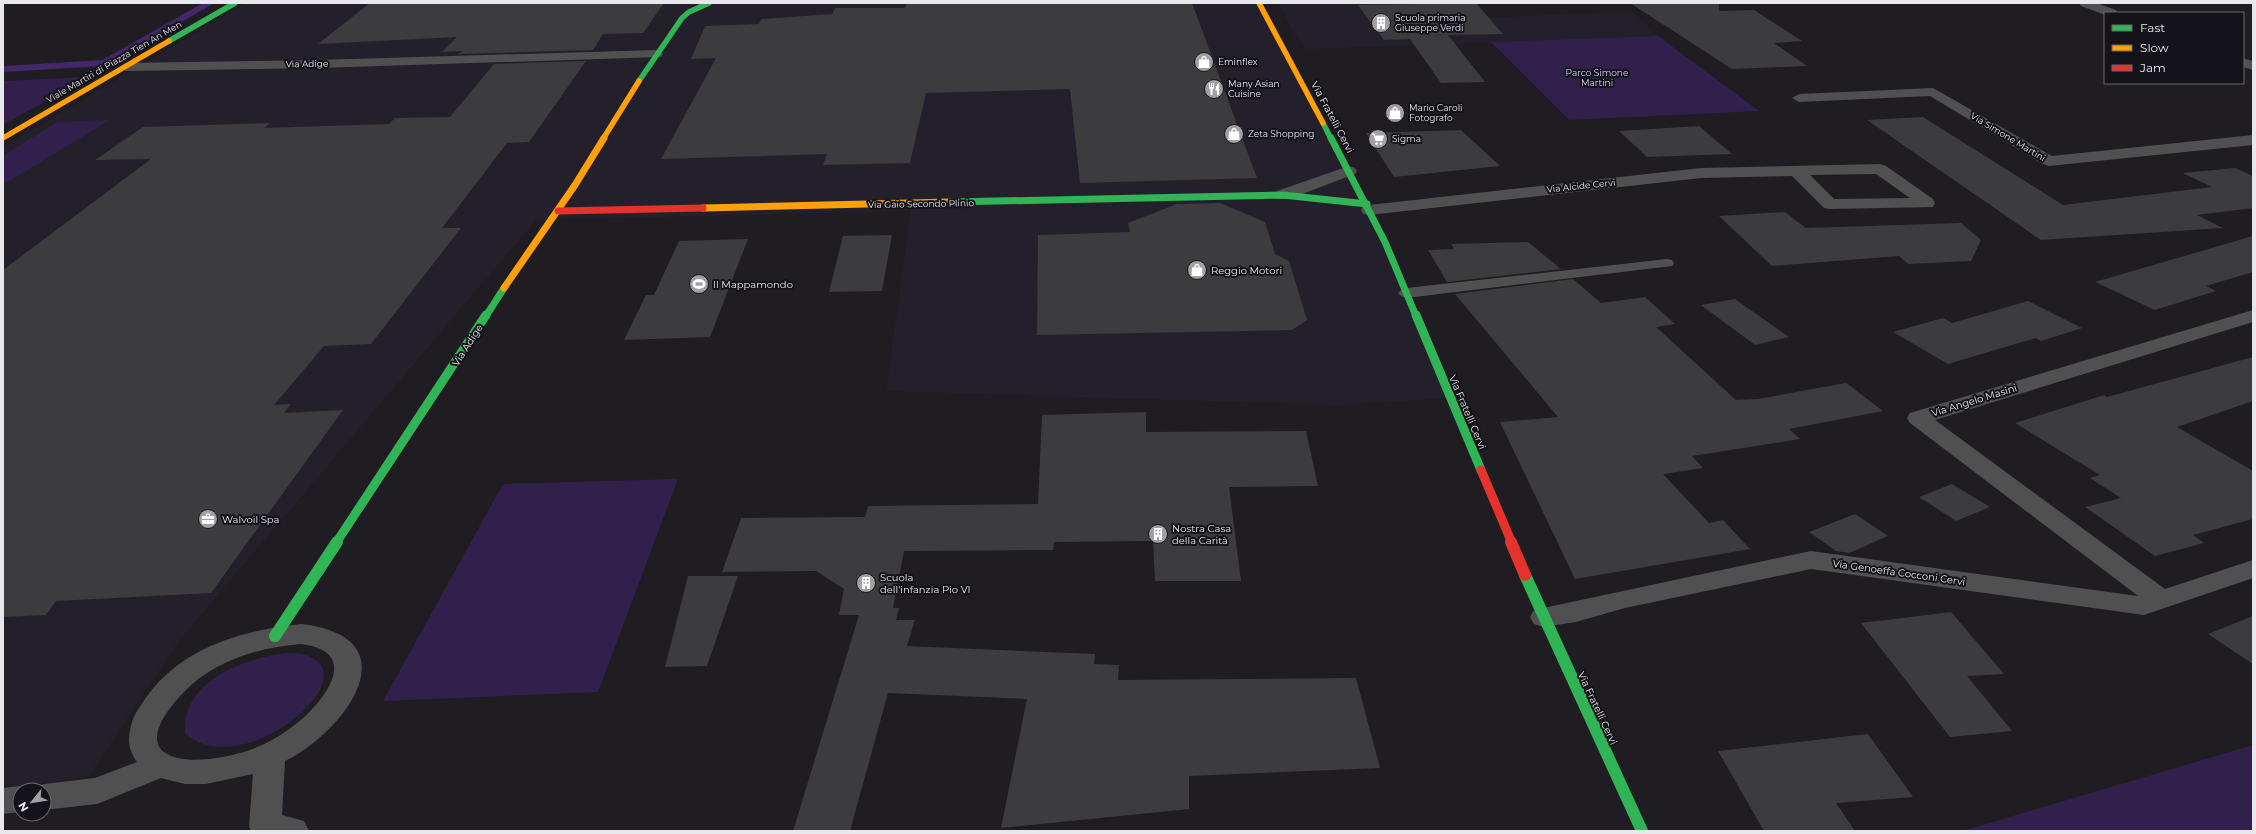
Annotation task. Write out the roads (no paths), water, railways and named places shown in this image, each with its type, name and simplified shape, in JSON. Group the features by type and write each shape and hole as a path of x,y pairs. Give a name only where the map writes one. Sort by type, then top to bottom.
{"street":[{"name":"Viale Martiri di Piazza Tien An Men","path":"3,138 235,3"},
{"name":"Via Adige","path":"275,636 530,249 558,211 656,54 685,15 709,3"},
{"path":"2086,3 2109,12"},
{"name":"Via Fratelli Cervi","path":"1262,4 1368,207 1543,617 1642,831"},
{"name":"Via Adige","path":"126,67 326,64 656,54"},
{"name":"Via Simone Martini","path":"1800,98 1933,92 2049,161 2222,143 2250,147"},
{"name":"Via Alcide Cervi","path":"1368,207 1701,172 1880,168 1927,202 1830,204 1794,170"},
{"name":"Via Gaio Secondo Plinio","path":"1283,195 1349,171"},
{"name":"Via Gaio Secondo Plinio","path":"558,211 1283,195 1368,207"},
{"name":"Via Angelo Masini","path":"2162,600 1918,418 2253,316"},
{"name":"Via Genoeffa Cocconi Cervi","path":"1543,617 1576,612 1625,599 1811,560 2144,606 2253,569"},
{"path":"301,634 323,638 339,647 348,660 349,677 340,697 324,718 300,737 270,754 239,766 207,773 180,772 158,766 145,752 143,733 150,713 166,692 188,673 215,656 245,643 275,636 301,634"},
{"path":"270,754 279,828"},
{"path":"52,796 97,791 158,766"}],"lane":[{"path":"1406,293 1667,263"}],"waterway":[{"path":"3,69 103,63 209,3"}],"place":[{"name":"Scuola primaria Giuseppe Verdi","path":"1381,23"},
{"name":"Eminflex","path":"1204,62"},
{"name":"Many Asian Cuisine","path":"1214,89"},
{"name":"Mario Caroli Fotografo","path":"1395,113"},
{"name":"Zeta Shopping","path":"1234,134"},
{"name":"Sigma","path":"1378,139"},
{"name":"Reggio Motori","path":"1197,270"},
{"name":"Il Mappamondo","path":"699,284"},
{"name":"Walvoil Spa","path":"208,519"},
{"name":"Nostra Casa della Carità","path":"1158,534"},
{"name":"Scuola dell'infanzia Pio VI","path":"866,583"}],"park label":[{"name":"Parco Simone Martini","path":"1597,78"}]}
